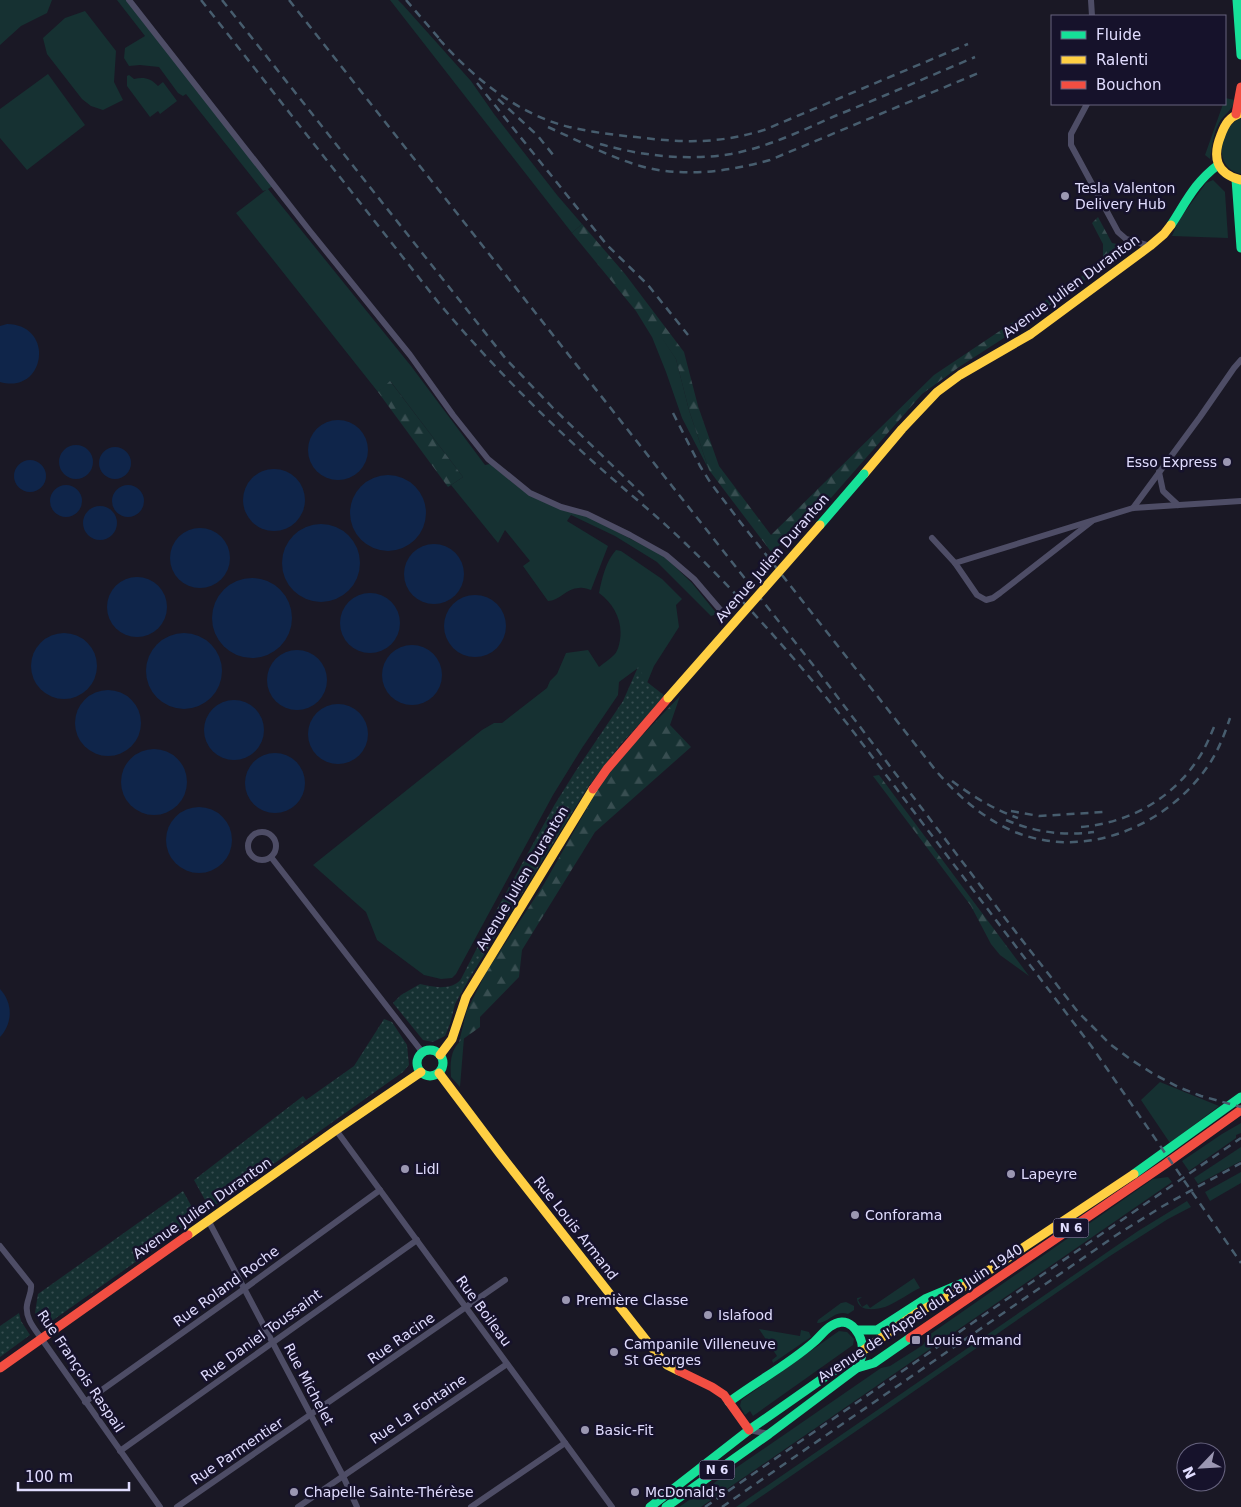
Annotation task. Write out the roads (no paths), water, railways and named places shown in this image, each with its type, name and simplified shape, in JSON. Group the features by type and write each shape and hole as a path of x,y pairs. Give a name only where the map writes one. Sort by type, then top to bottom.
{"main road":[{"path":"1237,0 1241,55"},
{"path":"1241,87 1238,113 1224,125 1216,149 1218,165 1223,171 1238,180 1241,248"},
{"name":"Avenue Julien Duranton","path":"440,1055 452,1039 469,991 607,769 902,429 937,392 960,375 1031,334 1150,246 1166,232 1199,180 1218,165"},
{"path":"430,1051 440,1055 443,1066 438,1073 428,1076 418,1068 418,1060 423,1053 430,1051"},
{"name":"Avenue Julien Duranton","path":"0,1368 421,1072"},
{"name":"Rue Louis Armand","path":"438,1073 667,1365 724,1395 749,1430"},
{"name":"N 6","path":"979,1277 1143,1168 1241,1097"},
{"name":"Avenue de l'Appel du 18 Juin 1940","path":"666,1507 858,1368 876,1361 1164,1165 1241,1110"},
{"path":"856,1330 877,1330 925,1299 979,1277"},
{"name":"Avenue de l'Appel du 18 Juin 1940","path":"650,1507 749,1430 920,1310 947,1297 979,1277"},
{"path":"729,1402 815,1342 838,1322 847,1323 856,1330 861,1340 864,1355 858,1368"}],"street":[{"path":"129,0 309,230 410,355 453,415 488,459 530,493 561,507 588,514 630,534 666,555 694,579 723,613"},
{"path":"1091,0 1092,15"},
{"path":"1086,105 1071,134 1071,145 1118,232 1126,239 1150,246"},
{"path":"1134,508 1158,472 1241,360"},
{"path":"1158,472 1164,491 1178,505"},
{"path":"955,563 1134,508 1241,501"},
{"path":"932,538 955,563 977,596 986,600 993,598 1094,520"},
{"path":"266,833 273,837 276,846 271,857 258,860 251,854 248,846 254,835 266,833"},
{"path":"271,857 423,1053"},
{"name":"Rue Boileau","path":"336,1130 612,1507"},
{"name":"Rue Roland Roche","path":"85,1402 380,1190"},
{"name":"Rue Michelet","path":"208,1220 344,1476 357,1507"},
{"name":"Rue Daniel Toussaint","path":"120,1451 417,1240"},
{"name":"Rue François Raspail","path":"0,1246 32,1288 27,1307 27,1316 85,1402 160,1507"},
{"name":"Rue Racine","path":"311,1416 506,1280"},
{"name":"Rue La Fontaine","path":"298,1507 507,1364"},
{"name":"Rue Parmentier","path":"177,1507 311,1416"},
{"path":"749,1430 769,1434"},
{"path":"471,1507 565,1443"}],"water":[{"path":"7,324 23,327 33,335 38,346 39,358 35,370 27,379 15,383 0,382 0,326"},
{"path":"338,420 355,425 363,433 368,450 363,467 355,475 338,480 321,475 313,467 308,450 313,433 321,425"},
{"path":"76,445 88,450 93,462 88,474 76,479 64,474 59,462 64,450"},
{"path":"115,447 127,451 131,463 127,475 115,479 103,475 99,463 103,451"},
{"path":"30,460 36,461 41,465 45,470 45,482 41,487 36,491 30,492 24,491 19,487 15,482 14,476 15,470 19,465 24,461"},
{"path":"274,469 291,474 296,478 300,483 305,500 300,517 296,522 291,526 274,531 257,526 252,522 248,517 243,500 248,483 252,478 257,474"},
{"path":"381,475 395,475 409,481 420,492 426,506 423,528 415,540 395,551 381,551 367,545 356,534 350,520 350,506 356,492 367,481"},
{"path":"66,485 78,489 82,501 78,513 66,517 54,513 50,501 54,489"},
{"path":"128,485 140,489 144,501 140,513 128,517 116,513 112,501 116,489"},
{"path":"100,506 112,511 117,523 112,535 100,540 88,535 83,523 88,511"},
{"path":"321,524 336,527 348,536 357,548 360,563 357,578 348,590 336,599 321,602 306,599 294,590 285,578 282,563 285,548 294,536 306,527"},
{"path":"200,528 217,533 225,541 230,558 225,575 217,583 200,588 183,583 175,575 170,558 175,541 183,533"},
{"path":"434,544 451,549 459,557 464,574 459,591 451,599 434,604 417,599 409,591 404,574 409,557 417,549"},
{"path":"137,577 154,582 162,590 167,607 162,624 154,632 137,637 120,632 112,624 107,607 112,590 120,582"},
{"path":"252,578 267,581 280,590 289,603 292,618 289,633 280,646 267,655 252,658 237,655 224,646 215,633 212,618 215,603 224,590 237,581"},
{"path":"364,593 376,593 387,598 395,606 400,617 398,635 387,648 376,653 364,653 353,648 345,640 340,629 340,617 345,606 353,598"},
{"path":"475,595 487,597 497,604 504,614 506,626 504,638 497,648 487,655 475,657 463,655 453,648 446,638 444,626 446,614 453,604 463,597"},
{"path":"64,633 76,636 87,643 94,654 97,666 94,678 87,689 76,696 64,699 52,696 41,689 34,678 31,666 34,654 41,643 52,636"},
{"path":"177,633 191,633 205,639 216,650 222,664 219,686 211,698 191,709 177,709 163,703 152,692 146,678 146,664 152,650 163,639"},
{"path":"412,645 429,650 437,658 442,675 437,692 429,700 412,705 395,700 387,692 382,675 387,658 395,650"},
{"path":"297,650 314,655 322,663 327,680 322,697 314,705 297,710 280,705 272,697 267,680 272,663 280,655"},
{"path":"108,690 120,693 131,700 138,711 141,723 138,735 131,746 120,753 108,756 96,753 85,746 78,735 75,723 78,711 85,700 96,693"},
{"path":"234,700 251,705 259,713 264,730 259,747 251,755 234,760 217,755 209,747 204,730 209,713 217,705"},
{"path":"338,704 355,709 363,717 368,734 363,751 355,759 338,764 321,759 313,751 308,734 313,717 321,709"},
{"path":"154,749 166,752 177,759 184,770 187,782 184,794 177,805 166,812 154,815 142,812 131,805 124,794 121,782 124,770 131,759 142,752"},
{"path":"269,753 281,753 292,758 300,766 305,777 303,795 292,808 281,813 269,813 258,808 250,800 245,789 245,777 250,766 258,758"},
{"path":"199,807 211,810 222,817 229,828 232,840 229,852 222,863 211,870 199,873 187,870 176,863 169,852 166,840 169,828 176,817 187,810"},
{"path":"0,989 7,1000 10,1013 7,1026 0,1037"}],"railway":[{"path":"201,0 438,302 471,340 541,413 590,459 672,530 749,609 810,678 849,726 1092,1047 1241,1263"},
{"path":"222,0 506,359 553,408 646,498"},
{"path":"289,0 817,670 1078,1012 1110,1044 1152,1073 1178,1087 1201,1096 1241,1107"},
{"path":"406,0 443,43"},
{"path":"439,39 482,81 498,93 514,104 550,121 569,127 602,133 685,141 731,138 764,130 968,44"},
{"path":"600,144 632,152 682,157 715,156 745,151 784,138 975,57"},
{"path":"548,127 636,165 663,171 710,172 770,160 981,72"},
{"path":"477,83 607,245 648,285 688,335"},
{"path":"498,99 538,136 554,156"},
{"path":"673,413 700,466 741,523 937,772 954,790 993,821 1015,832 1042,840 1070,842 1098,839 1124,832 1149,820 1172,804 1193,785 1213,758 1222,741 1230,718"},
{"path":"1081,827 1098,825 1131,815 1161,798 1186,776 1204,749 1214,727"},
{"path":"952,781 984,802 1018,818"},
{"path":"1011,811 1039,816 1103,812"},
{"path":"1006,820 1049,832 1071,834 1094,832"},
{"path":"705,1507 1241,1138"},
{"path":"722,1507 1118,1234 1163,1206 1241,1163"}],"place":[{"name":"Tesla Valenton Delivery Hub","path":"1065,196"},
{"name":"Esso Express","path":"1227,462"},
{"name":"Lidl","path":"405,1169"},
{"name":"Lapeyre","path":"1011,1174"},
{"name":"Conforama","path":"855,1215"},
{"name":"Première Classe","path":"566,1300"},
{"name":"Islafood","path":"708,1315"},
{"name":"Louis Armand","path":"916,1340"},
{"name":"Campanile Villeneuve St Georges","path":"614,1352"},
{"name":"Basic-Fit","path":"585,1430"},
{"name":"Chapelle Sainte-Thérèse","path":"294,1492"},
{"name":"McDonald's","path":"635,1492"}]}
